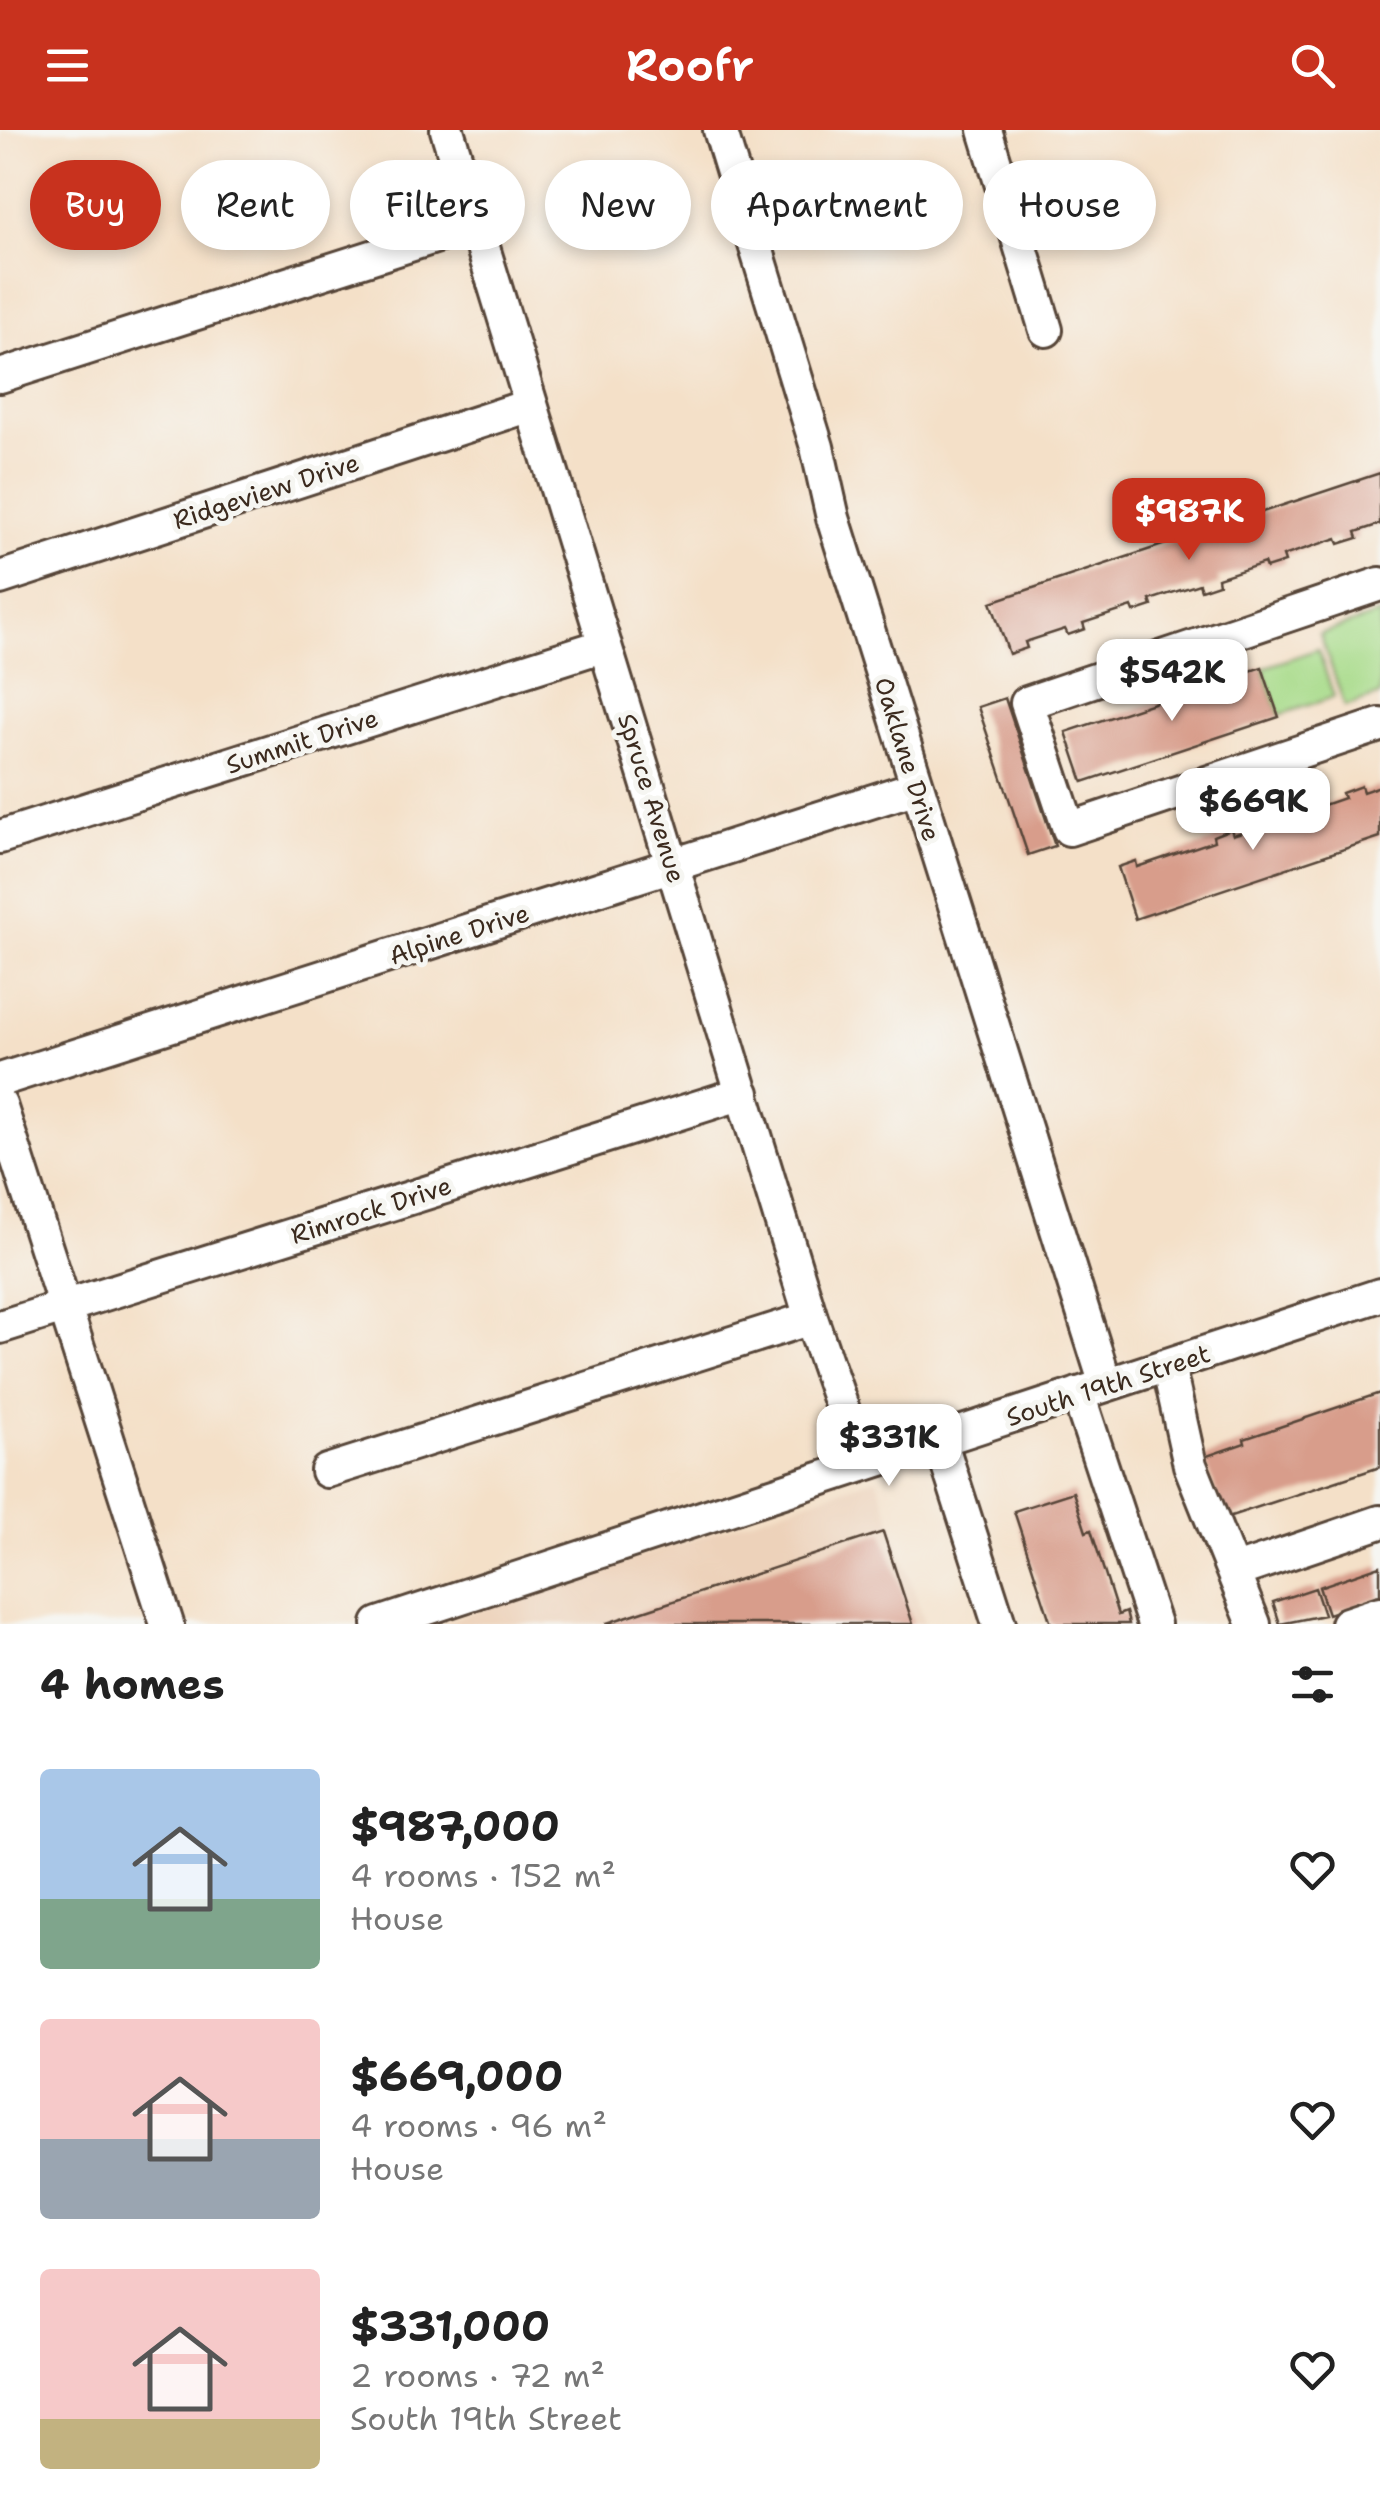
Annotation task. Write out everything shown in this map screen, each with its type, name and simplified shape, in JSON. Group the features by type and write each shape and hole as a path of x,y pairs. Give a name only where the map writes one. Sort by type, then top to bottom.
{"street":[{"name":"Spruce Avenue","path":"446,130 455,160"},
{"name":"Oaklane Drive","path":"720,130 817,446 832,518 917,787 1092,1390 1154,1624"},
{"path":"985,130 1046,330"},
{"path":"0,376 394,250"},
{"name":"Spruce Avenue","path":"483,250 811,1318 862,1465"},
{"name":"Ridgeview Drive","path":"0,578 531,404"},
{"path":"1380,584 1027,704 1069,829 1380,725"},
{"name":"Summit Drive","path":"0,836 605,645"},
{"name":"Alpine Drive","path":"0,1080 917,787"},
{"name":"Rimrock Drive","path":"0,1327 742,1092"},
{"path":"0,1105 167,1624"},
{"name":"South 19th Street","path":"379,1624 1380,1296"},
{"path":"327,1472 811,1318"},
{"path":"1168,1365 1190,1465 1213,1529 1236,1570 1254,1624"},
{"path":"940,1440 999,1624"},
{"path":"1236,1570 1380,1522"},
{"path":"1347,1624 1380,1613"}],"shaded area":[{"path":"877,1478 925,1624 437,1624"}],"green space":[{"path":"1380,614 1380,695 1345,707 1320,634"},
{"path":"1318,649 1334,697 1279,715 1263,668"}],"building":[{"path":"1380,473 1380,524 1356,532 1358,538 1339,544 1337,538 1283,556 1285,562 1266,568 1264,563 1218,578 1219,584 1201,590 1199,584 1150,600 1152,606 1134,612 1132,607 1083,623 1085,629 1068,635 1065,629 1025,642 1027,648 1009,654 991,602"},
{"path":"1262,667 1279,717 1083,782 1066,732"},
{"path":"1005,698 1055,846 1028,855 978,707"},
{"path":"1361,786 1363,792 1380,786 1380,837 1135,919 1118,867 1136,861 1137,867 1214,841 1213,836 1231,829 1233,835 1282,819 1280,813 1299,807 1301,813 1344,798 1342,793"},
{"path":"1380,1393 1380,1467 1225,1518 1204,1457 1245,1443 1244,1439"},
{"path":"1073,1492 1086,1532 1091,1530 1118,1615 1126,1612 1129,1624 1051,1624 1014,1511"},
{"path":"883,1532 913,1624 607,1624 607,1623"},
{"path":"1380,1566 1380,1597 1328,1614 1319,1587"},
{"path":"1315,1588 1324,1615 1280,1624 1273,1602"}]}
